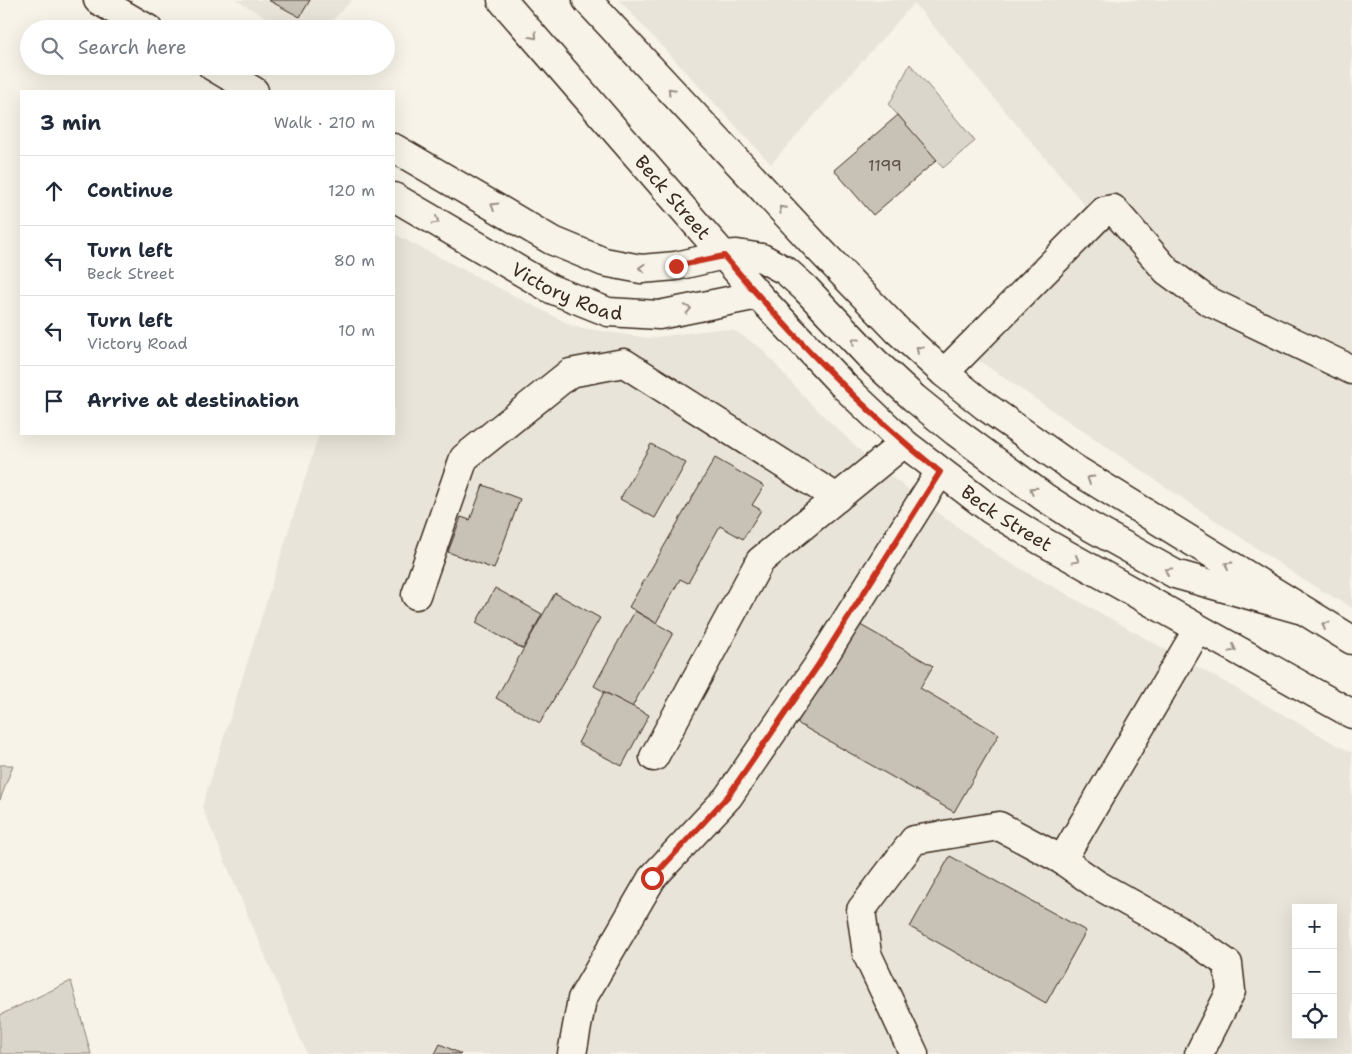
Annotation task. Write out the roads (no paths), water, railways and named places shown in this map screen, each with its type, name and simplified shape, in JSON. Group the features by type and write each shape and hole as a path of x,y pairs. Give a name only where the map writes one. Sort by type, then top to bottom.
{"main road":[{"path":"98,0 132,20"},
{"name":"Beck Street","path":"502,0 758,295 844,386 904,443 990,509 1042,541 1352,714"},
{"path":"587,0 815,245 898,331 944,373 998,416 1073,468 1352,640"},
{"path":"227,75 252,90"},
{"name":"Victory Road","path":"395,149 551,240 604,262 642,269 676,266 737,254 762,258 786,271 805,288 875,362 914,398 1000,466 1089,526 1175,574 1299,609"},
{"name":"Victory Road","path":"395,198 551,289 608,312 659,315 758,295"},
{"path":"944,373 1104,211 1113,209 1167,271 1208,301 1352,370"},
{"path":"416,595 464,458 570,373 624,363 837,498"},
{"path":"654,757 760,561 904,443"},
{"path":"572,1054 582,999 652,878 728,796 817,667 940,472"},
{"path":"1062,860 1198,629"},
{"path":"914,1054 866,954 861,910 914,840 999,826 1062,860 1096,884 1182,932 1228,964 1231,991 1199,1054"}]}
